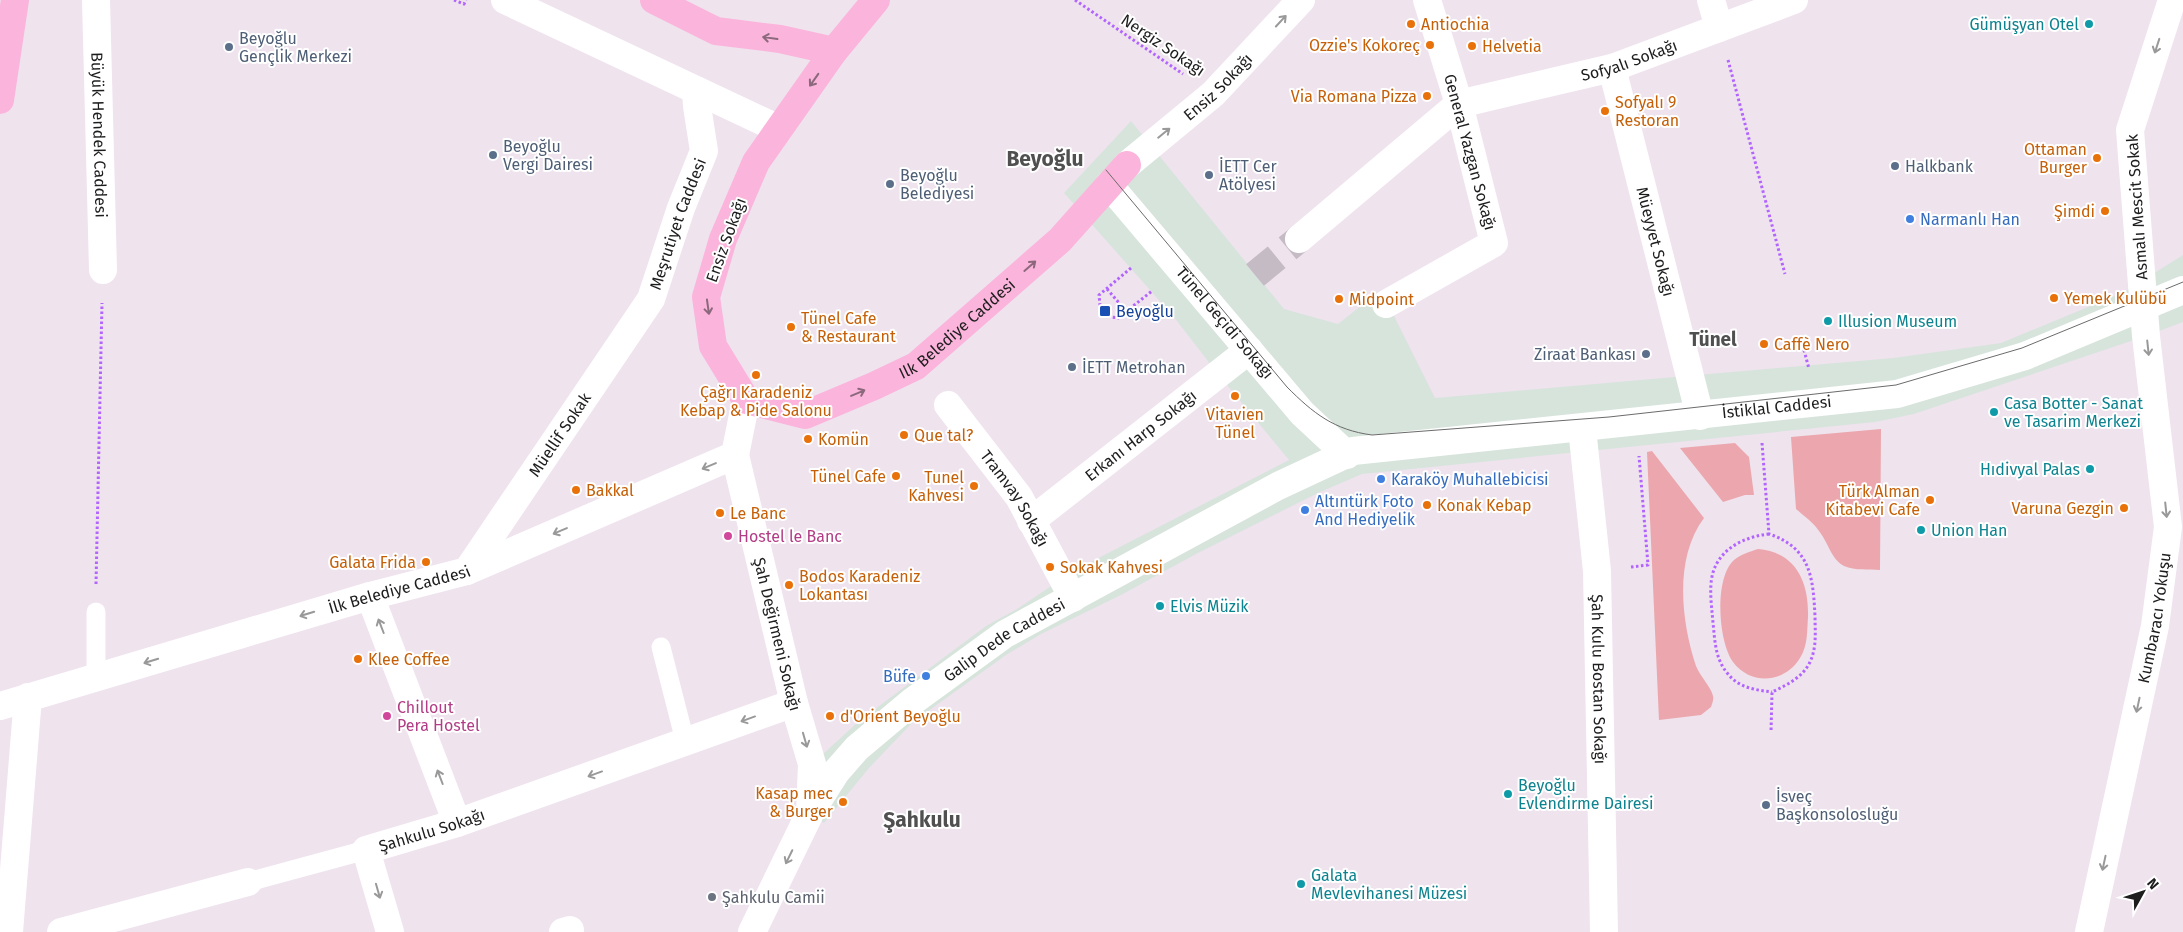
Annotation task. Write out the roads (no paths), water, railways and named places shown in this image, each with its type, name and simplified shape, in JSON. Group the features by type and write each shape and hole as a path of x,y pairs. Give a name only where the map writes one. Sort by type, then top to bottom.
{"street":[{"name":"Büyük Hendek Caddesi","path":"96,0 103,270"},
{"path":"505,0 779,129 834,51 876,0"},
{"path":"654,0 716,31 780,39 834,51"},
{"name":"Ensiz Sokağı","path":"1128,165 1213,94 1301,0"},
{"name":"General Yazgan Sokağı","path":"1386,304 1494,243 1459,104 1427,0"},
{"path":"1712,0 1719,28"},
{"name":"Sofyalı Sokağı","path":"1459,104 1612,68 1794,0"},
{"name":"Asmalı Mescit Sokak","path":"2144,303 2130,130 2172,0"},
{"path":"0,100 9,8"},
{"name":"Müeyyet Sokağı","path":"1612,68 1700,416"},
{"name":"Meşrutiyet Caddesi","path":"651,299 681,208 704,151 696,106 696,90"},
{"path":"1299,239 1459,104"},
{"name":"Ensiz Sokağı","path":"746,400 713,346 706,298 723,239 756,162 779,129"},
{"name":"Ilk Belediye Caddesi","path":"746,400 805,415 916,366 1060,240 1128,165"},
{"name":"Tünel Geçidi Sokağı","path":"1109,185 1302,413 1350,453"},
{"name":"İstiklal Caddesi","path":"1350,453 1897,394 2025,356 2144,303 2183,290"},
{"name":"Müellif Sokak","path":"467,571 651,299"},
{"name":"Kumbaracı Yokuşu","path":"2089,932 2156,626 2168,527 2144,303"},
{"name":"Erkanı Harp Sokağı","path":"1030,521 1249,350"},
{"path":"735,455 746,400"},
{"name":"Tramvay Sokağı","path":"948,405 1019,497 1030,521 1073,598"},
{"name":"Şah Kulu Bostan Sokağı","path":"1582,428 1597,571 1604,932"},
{"name":"Galip Dede Caddesi","path":"752,932 810,813 836,772 857,748 913,701 1005,634 1278,486 1350,453"},
{"name":"İlk Belediye Caddesi","path":"0,706 370,596 467,571 735,455"},
{"name":"Şah Değirmeni Sokağı","path":"735,455 794,703 812,764 810,813"},
{"path":"370,596 457,823"},
{"path":"9,932 28,697"},
{"name":"Şahkulu Sokağı","path":"366,850 457,823 794,703"},
{"path":"366,850 390,932"},
{"name":"Şahkulu Sokağı","path":"61,932 248,882"}],"lane":[{"path":"96,612 96,677"},
{"path":"661,647 685,741"},
{"name":"Şahkulu Sokağı","path":"248,882 366,850"}],"tunnel":[{"path":"1255,275 1299,239"}],"tram line":[{"path":"1106,170 1287,387 1306,405 1325,419 1346,429 1372,435 1609,417 1896,385 2022,348 2183,282"}],"place":[{"name":"Antiochia","path":"1411,24"},
{"name":"Gümüşyan Otel","path":"2089,24"},
{"name":"Ozzie's Kokoreç","path":"1430,45"},
{"name":"Helvetia","path":"1472,46"},
{"name":"Beyoğlu Gençlik Merkezi","path":"229,47"},
{"name":"Via Romana Pizza","path":"1427,96"},
{"name":"Sofyalı 9 Restoran","path":"1605,111"},
{"name":"Beyoğlu Vergi Dairesi","path":"493,155"},
{"name":"Ottaman Burger","path":"2097,158"},
{"name":"Halkbank","path":"1895,166"},
{"name":"İETT Cer Atölyesi","path":"1209,175"},
{"name":"Beyoğlu Belediyesi","path":"890,184"},
{"name":"Şimdi","path":"2105,211"},
{"name":"Narmanlı Han","path":"1910,219"},
{"name":"Yemek Kulübü","path":"2054,298"},
{"name":"Midpoint","path":"1339,299"},
{"name":"Beyoğlu","path":"1105,311"},
{"name":"Illusion Museum","path":"1828,321"},
{"name":"Tünel Cafe & Restaurant","path":"791,327"},
{"name":"Caffè Nero","path":"1764,344"},
{"name":"Ziraat Bankası","path":"1646,354"},
{"name":"İETT Metrohan","path":"1072,367"},
{"name":"Çağrı Karadeniz Kebap & Pide Salonu","path":"756,375"},
{"name":"Vitavien Tünel","path":"1235,396"},
{"name":"Casa Botter - Sanat ve Tasarim Merkezi","path":"1994,412"},
{"name":"Que tal?","path":"904,435"},
{"name":"Komün","path":"808,439"},
{"name":"Hıdivyal Palas","path":"2090,469"},
{"name":"Tünel Cafe","path":"896,476"},
{"name":"Karaköy Muhallebicisi","path":"1381,479"},
{"name":"Tunel Kahvesi","path":"974,486"},
{"name":"Bakkal","path":"576,490"},
{"name":"Türk Alman Kitabevi Cafe","path":"1930,500"},
{"name":"Konak Kebap","path":"1427,505"},
{"name":"Varuna Gezgin","path":"2124,508"},
{"name":"Altıntürk Foto And Hediyelik","path":"1305,510"},
{"name":"Le Banc","path":"720,513"},
{"name":"Union Han","path":"1921,530"},
{"name":"Hostel le Banc","path":"728,536"},
{"name":"Galata Frida","path":"426,562"},
{"name":"Sokak Kahvesi","path":"1050,567"},
{"name":"Bodos Karadeniz Lokantası","path":"789,585"},
{"name":"Elvis Müzik","path":"1160,606"},
{"name":"Klee Coffee","path":"358,659"},
{"name":"Büfe","path":"926,676"},
{"name":"Chillout Pera Hostel","path":"387,716"},
{"name":"d'Orient Beyoğlu","path":"830,716"},
{"name":"Beyoğlu Evlendirme Dairesi","path":"1508,794"},
{"name":"Kasap mec & Burger","path":"843,802"},
{"name":"İsveç Başkonsolosluğu","path":"1766,805"},
{"name":"Galata Mevlevihanesi Müzesi","path":"1301,884"},
{"name":"Şahkulu Camii","path":"712,897"}],"district":[{"name":"Beyoğlu","path":"1045,159"},
{"name":"Tünel","path":"1713,339"},
{"name":"Şahkulu","path":"922,820"}]}
